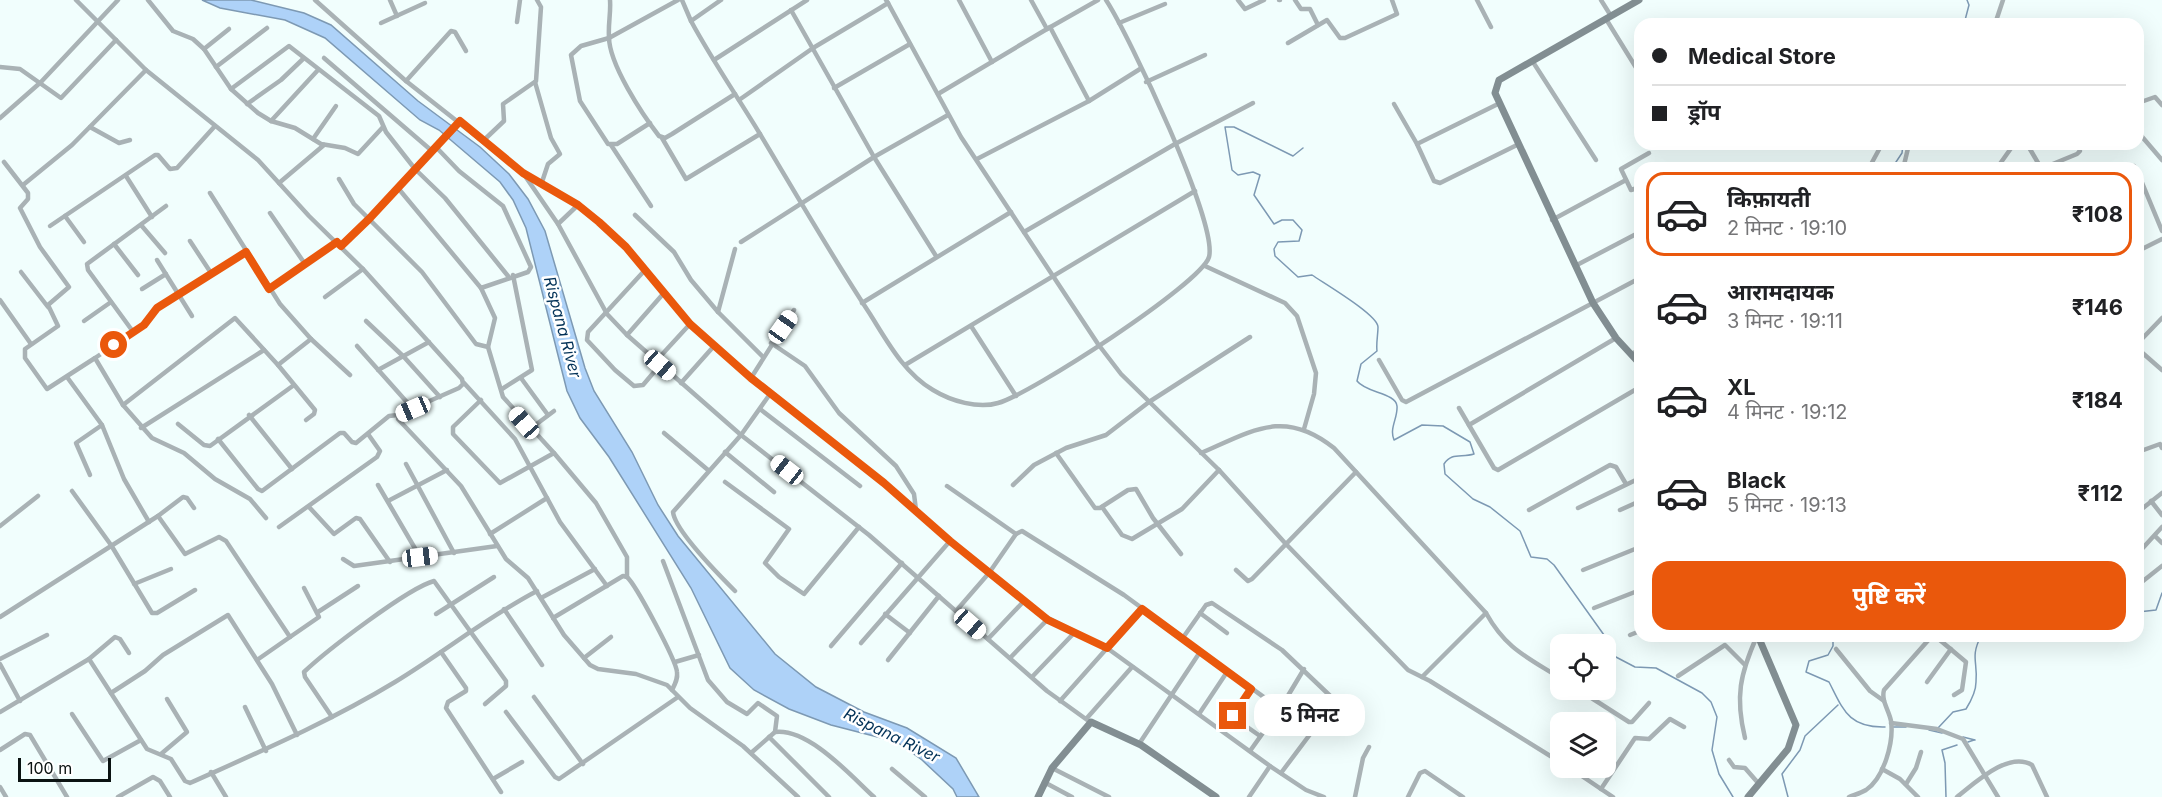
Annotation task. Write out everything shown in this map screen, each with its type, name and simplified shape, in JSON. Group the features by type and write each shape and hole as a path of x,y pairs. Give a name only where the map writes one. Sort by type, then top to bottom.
{"main road":[{"path":"1634,351 1616,338 1593,303 1552,220 1495,93 1499,80 1639,0"},
{"path":"1748,797 1788,749 1796,725 1760,642"},
{"path":"1038,797 1052,768 1088,720 1139,744 1216,797"}],"street":[{"path":"76,0 146,70 248,150 363,269 515,439 564,528 607,586"},
{"path":"0,118 40,82 96,20 118,0"},
{"path":"148,0 173,31 193,39 204,49 231,89 271,121 291,126 324,145 345,148 360,154 383,127"},
{"path":"315,0 406,81 458,123 484,140 523,173 578,205 615,235 663,294 714,346 1048,620 1107,648 1270,766 1306,790 1324,797"},
{"path":"390,0 397,16"},
{"path":"517,22 520,0"},
{"path":"537,0 541,7 536,82 550,138 560,154 548,164 542,183"},
{"path":"610,0 609,38 620,72 686,179 760,134"},
{"path":"651,206 580,101 570,63 571,55 577,48 609,38 680,0 801,205 862,303 905,365 926,386 957,400 983,406 1016,396 1161,304 1205,266 1210,239 1195,191 1119,23 1106,0"},
{"path":"691,21 721,0"},
{"path":"714,60 807,0"},
{"path":"959,0 992,62"},
{"path":"1030,0 1049,28 1089,101"},
{"path":"938,94 1098,0"},
{"path":"1238,0 1244,9 1264,0"},
{"path":"1295,0 1301,9 1310,9 1318,25"},
{"path":"1288,43 1329,20 1340,38 1345,38 1397,14 1392,0"},
{"path":"1477,0 1491,27"},
{"path":"1602,0 1609,18 1634,63"},
{"path":"1997,18 2003,0"},
{"path":"739,100 813,48 887,2 948,115 1024,232 1098,344 1149,402 1219,470 1285,543 1408,670 1550,756"},
{"path":"381,23 425,3"},
{"path":"1119,23 1165,4"},
{"path":"791,10 874,157 936,256"},
{"path":"204,49 229,28"},
{"path":"216,68 267,28"},
{"path":"406,81 450,31 455,32 466,51"},
{"path":"0,67 20,69 58,97 63,97 116,40"},
{"path":"834,88 910,44"},
{"path":"231,89 286,46 374,111 415,170 445,198 510,276 532,369 502,389"},
{"path":"1146,82 1205,55"},
{"path":"324,58 464,176 494,197 506,210 531,267 528,272 510,276 481,288"},
{"path":"247,104 281,80 303,59"},
{"path":"1533,62 1596,160"},
{"path":"977,159 1089,101 1140,69"},
{"path":"22,185 90,127 146,70"},
{"path":"271,121 318,70"},
{"path":"484,140 505,119 503,104 536,82"},
{"path":"662,138 735,94"},
{"path":"2144,102 2155,97 2162,105"},
{"path":"1024,232 1175,144 1253,103"},
{"path":"1394,104 1417,144 1434,181 1440,183 1519,144"},
{"path":"1417,144 1498,104"},
{"path":"313,139 336,106"},
{"path":"741,242 874,157 948,115"},
{"path":"269,289 339,244 369,219 458,123"},
{"path":"611,145 650,123"},
{"path":"50,226 157,155 170,169 177,168 215,126"},
{"path":"90,127 119,143 130,140"},
{"path":"2144,139 2162,160"},
{"path":"279,183 324,145"},
{"path":"2057,162 2077,154 2080,150"},
{"path":"1634,189 1631,190 1620,170 1649,153"},
{"path":"4,162 22,185 28,197 20,206 21,211 40,247 69,284 68,290 48,307"},
{"path":"523,173 558,224 607,314 627,335 741,435 919,576 1060,701 1088,720 1132,667"},
{"path":"126,176 152,217"},
{"path":"339,179 354,204 422,272 476,344 488,347"},
{"path":"1552,220 1626,180"},
{"path":"398,188 481,288 495,318 488,347 504,399 596,503 627,558 627,577 638,590 675,662 677,678 672,690"},
{"path":"2144,188 2162,231"},
{"path":"905,365 1195,191"},
{"path":"210,193 269,289 311,339 350,375"},
{"path":"558,224 578,205"},
{"path":"134,333 87,266 90,260 166,206"},
{"path":"862,303 1011,212"},
{"path":"270,213 305,264"},
{"path":"635,215 674,252 691,280 718,312 763,357"},
{"path":"65,216 84,242"},
{"path":"141,225 165,253"},
{"path":"1575,266 1634,235"},
{"path":"2144,248 2162,239"},
{"path":"190,241 211,273"},
{"path":"114,244 138,275"},
{"path":"718,312 735,249"},
{"path":"21,272 48,307 58,326 25,349 25,358 45,388 49,389 134,333 147,322 157,308 246,252"},
{"path":"157,260 192,316"},
{"path":"1205,266 1285,303 1297,316 1316,374 1314,393 1304,429"},
{"path":"325,297 363,269"},
{"path":"645,270 607,314 588,332 587,340 626,381 640,387 660,365"},
{"path":"142,289 166,274"},
{"path":"1379,360 1402,400 1406,402 1634,281"},
{"path":"627,335 663,294"},
{"path":"0,300 31,344"},
{"path":"84,321 111,302"},
{"path":"751,378 771,343 794,310"},
{"path":"123,405 235,318 278,364 315,410 306,420"},
{"path":"2144,337 2162,318"},
{"path":"366,321 404,357 440,397"},
{"path":"656,361 690,324"},
{"path":"971,326 1016,396"},
{"path":"1013,485 1030,468 1056,453 1078,442 1106,435 1149,402 1250,338"},
{"path":"1469,426 1616,338"},
{"path":"278,364 311,339"},
{"path":"378,370 429,342"},
{"path":"771,343 805,366 839,413 896,466 916,497 916,510"},
{"path":"357,346 413,409"},
{"path":"681,383 714,346"},
{"path":"141,428 264,350"},
{"path":"2144,354 2162,370"},
{"path":"95,358 123,405 141,428 155,440 184,453 215,479 250,499 266,518"},
{"path":"67,376 102,425 124,479 149,522"},
{"path":"521,378 548,415"},
{"path":"218,439 259,490 264,490 340,433 346,434 355,443 388,416 398,416 461,387 464,383"},
{"path":"178,424 204,446 210,446 249,415 294,385"},
{"path":"1459,408 1494,468 1498,470 1634,391"},
{"path":"735,591 710,565 672,514 708,470 741,435 770,394"},
{"path":"481,400 453,427 453,434 498,482 554,453"},
{"path":"760,409 860,486"},
{"path":"530,429 554,411"},
{"path":"249,415 292,469"},
{"path":"398,416 398,420 466,493 497,546 537,591 584,658 598,669 636,674 663,683 708,722 752,753 798,797"},
{"path":"1201,453 1260,428 1285,424 1304,429 1334,448 1486,613 1498,634 1509,646 1550,672"},
{"path":"90,475 76,443 102,425"},
{"path":"664,433 708,470"},
{"path":"279,527 379,454 379,448 368,434"},
{"path":"2144,450 2161,445"},
{"path":"725,452 774,492"},
{"path":"1056,453 1092,507 1097,509 1102,507 1134,489 1181,554"},
{"path":"406,464 454,552"},
{"path":"1529,510 1610,465 1616,467 1626,484"},
{"path":"388,501 447,470"},
{"path":"1102,507 1122,535 1129,539 1182,509 1219,470"},
{"path":"1236,570 1250,580 1356,472"},
{"path":"1578,508 1634,480"},
{"path":"725,482 789,529 765,563 779,577 804,594 859,528"},
{"path":"378,485 420,557"},
{"path":"947,486 1016,534"},
{"path":"72,491 111,545 153,614 195,590"},
{"path":"2144,505 2162,493"},
{"path":"0,526 38,496"},
{"path":"0,617 149,522 183,497 188,498 194,508"},
{"path":"490,534 548,498"},
{"path":"2151,501 2162,515"},
{"path":"1620,510 1634,504"},
{"path":"309,507 334,534 356,518 360,519 390,562"},
{"path":"158,516 185,554 219,537 224,539 290,637"},
{"path":"2144,547 2162,527"},
{"path":"956,611 989,573 1016,534 1022,531 1124,595 1280,709"},
{"path":"2155,536 2162,543"},
{"path":"861,643 950,541"},
{"path":"343,559 352,566 497,546"},
{"path":"1584,570 1634,549"},
{"path":"663,561 708,680 718,694 747,714 758,703 762,703 777,716 775,732 752,753"},
{"path":"831,646 902,563"},
{"path":"2144,580 2162,566"},
{"path":"134,584 171,569"},
{"path":"541,598 595,569"},
{"path":"436,614 494,577"},
{"path":"554,618 607,586 627,577"},
{"path":"332,717 304,676 306,670 356,631 431,582 437,582 507,683 485,704"},
{"path":"318,612 358,586"},
{"path":"257,660 318,619 318,612 304,588"},
{"path":"89,658 141,740 151,752 171,759 187,783 266,750 332,717 397,681 471,630 537,591"},
{"path":"1594,608 1634,592"},
{"path":"888,660 939,596"},
{"path":"988,639 1024,601"},
{"path":"1182,639 1208,603 1218,606 1282,650 1345,710"},
{"path":"504,609 542,665"},
{"path":"1060,701 1142,609"},
{"path":"1200,613 1227,633"},
{"path":"1422,677 1486,613"},
{"path":"111,693 145,671 163,655 226,615 232,618 257,660 297,735"},
{"path":"885,615 909,633"},
{"path":"1010,658 1048,620"},
{"path":"1032,677 1075,632"},
{"path":"1630,634 1634,633"},
{"path":"0,659 47,635"},
{"path":"0,712 89,658 115,637 120,639 129,653"},
{"path":"584,658 611,637"},
{"path":"1745,738 1738,708 1744,665 1754,642"},
{"path":"1849,797 1866,790 1882,769 1889,746 1891,723 1884,701 1884,690 1928,642"},
{"path":"1942,642 1966,664 1962,690 1954,695"},
{"path":"1678,676 1725,645 1744,665"},
{"path":"1836,649 1870,692 1884,701"},
{"path":"1928,682 1951,649"},
{"path":"441,652 466,689 448,702 446,708 501,792"},
{"path":"1139,744 1200,652"},
{"path":"675,662 699,655"},
{"path":"0,664 20,701"},
{"path":"1250,751 1280,709 1304,669"},
{"path":"1199,714 1227,672"},
{"path":"1251,689 1233,717 1260,736"},
{"path":"506,712 557,779 583,764 678,697"},
{"path":"534,698 583,764"},
{"path":"161,754 187,732 166,699"},
{"path":"1595,700 1629,722 1632,722 1649,703"},
{"path":"245,707 266,750"},
{"path":"72,714 103,761 141,740"},
{"path":"1281,773 1323,717"},
{"path":"1601,789 1635,738 1649,738 1670,718 1684,727"},
{"path":"1891,723 1936,729 1963,739 1998,797"},
{"path":"775,732 794,736 823,751 874,797"},
{"path":"0,750 21,736 30,735 67,797"},
{"path":"769,737 829,797"},
{"path":"1355,797 1363,758 1369,747"},
{"path":"1906,784 1916,768 1921,752"},
{"path":"1729,760 1735,768 1745,768 1759,784"},
{"path":"493,779 522,762"},
{"path":"1957,797 1986,775 2009,764 2028,762 2034,767 2047,797"},
{"path":"1249,797 1270,766"},
{"path":"1052,768 1109,797"},
{"path":"892,769 925,797"},
{"path":"1882,769 1906,784 1918,797"},
{"path":"1408,797 1423,771 1463,797"},
{"path":"211,772 226,797"},
{"path":"118,797 128,794 153,777 160,781 170,797"},
{"path":"1585,778 1613,797"},
{"path":"1044,782 1072,797"},
{"path":"0,787 6,797"},
{"path":"911,797 918,791"}],"water":[{"name":"Rispana River","path":"202,0 251,0 304,13 331,25 418,101 480,147 509,174 528,199 545,231 585,368 594,391 632,452 658,505 678,536 775,654 816,687 864,712 907,728 956,758 979,797 957,797 953,789 922,760 897,742 831,725 789,709 754,690 730,668 691,588 609,457 580,418 567,391 526,228 513,200 500,182 439,130 420,120 325,38 285,20 220,8"}],"waterway":[{"path":"1966,18 1969,5 1967,0"},
{"path":"1303,148 1293,156 1234,127 1225,127 1232,170 1238,175 1253,172 1260,175 1254,195 1274,224 1282,220 1293,220 1302,230 1299,241 1278,242 1274,249 1275,256 1298,277 1312,275 1361,308 1376,322 1378,327 1377,351 1361,364 1357,381 1367,388 1392,398 1395,402 1397,410 1392,431 1394,440 1422,425 1443,426 1470,442 1474,454 1447,460 1444,464 1445,474 1473,499 1490,507 1520,531 1531,557 1547,559 1554,565 1604,635 1614,656 1635,667 1656,668 1702,693 1711,702 1717,717 1712,750 1719,774 1733,797"},
{"path":"1896,162 1902,150"},
{"path":"2144,611 2156,610 2162,593"},
{"path":"1833,642 1828,655 1809,661 1806,672 1829,682 1843,708 1855,720 1863,724 1885,727"},
{"path":"1938,728 1953,712 1966,709 1971,700 1976,686 1975,655 1978,642"},
{"path":"1788,797 1782,774 1800,750 1805,736 1838,705"},
{"path":"1893,727 1906,727"},
{"path":"1929,730 1942,733"},
{"path":"1963,737 1975,740"},
{"path":"1968,742 1974,740"},
{"path":"1946,797 1945,763 1942,750 1957,745"}],"route":[{"path":"114,345 144,325 157,308 246,252 269,289 337,242 341,246 460,121 523,173 578,205 615,235 690,324 721,352 770,394 884,483 950,541 1048,620 1107,648 1142,609 1251,689 1233,716"}]}
